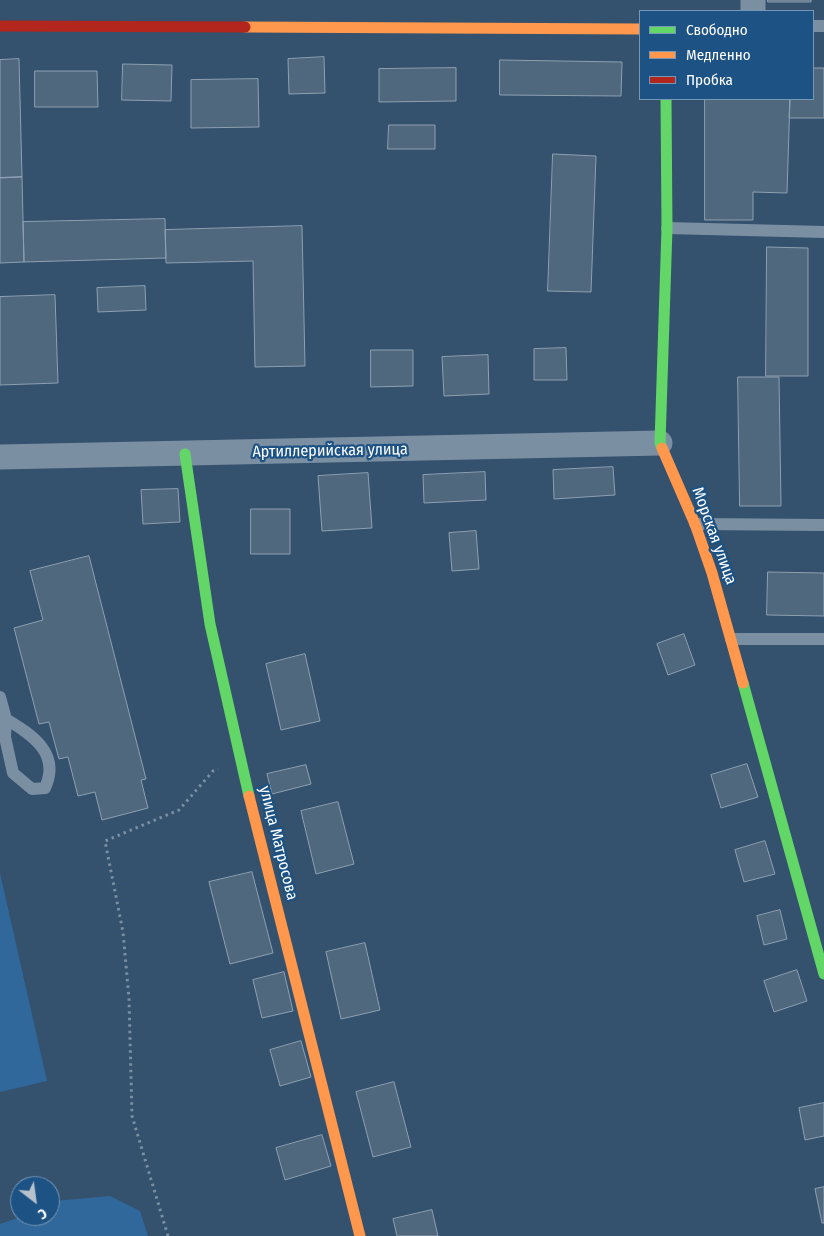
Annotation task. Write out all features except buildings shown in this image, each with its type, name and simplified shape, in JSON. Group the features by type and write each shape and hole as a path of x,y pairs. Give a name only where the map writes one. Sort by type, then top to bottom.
{"street":[{"path":"0,26 639,29"},
{"name":"Морская улица","path":"666,100 667,228 660,443 695,524 712,573 824,974"},
{"name":"Артиллерийская улица","path":"0,458 660,443"},
{"name":"улица Матросова","path":"185,454 206,606 240,762 360,1236"}],"lane":[{"path":"667,228 824,232"},
{"path":"695,524 824,525"},
{"path":"731,639 824,639"},
{"path":"0,697 6,720 5,737 14,773 32,789 45,788 49,778 49,764 44,751 38,742 27,732 6,720"}],"path":[{"path":"168,1236 132,1116 129,999 123,932 105,841 179,810 213,771 240,762"}],"shaded area":[{"path":"0,873 47,1081 0,1092"},
{"path":"110,1196 140,1211 148,1236 0,1236 0,1224 10,1221 10,1226 60,1226 60,1201"}],"traffic: fast":[{"path":"662,448 660,443 667,228 666,100"},
{"path":"185,454 210,624 249,796"},
{"path":"743,683 824,974"}],"traffic: slow":[{"path":"245,27 639,29"},
{"path":"662,448 695,524 712,573 743,683"},
{"path":"249,796 360,1236"}],"traffic: jam":[{"path":"0,26 245,27"}]}
